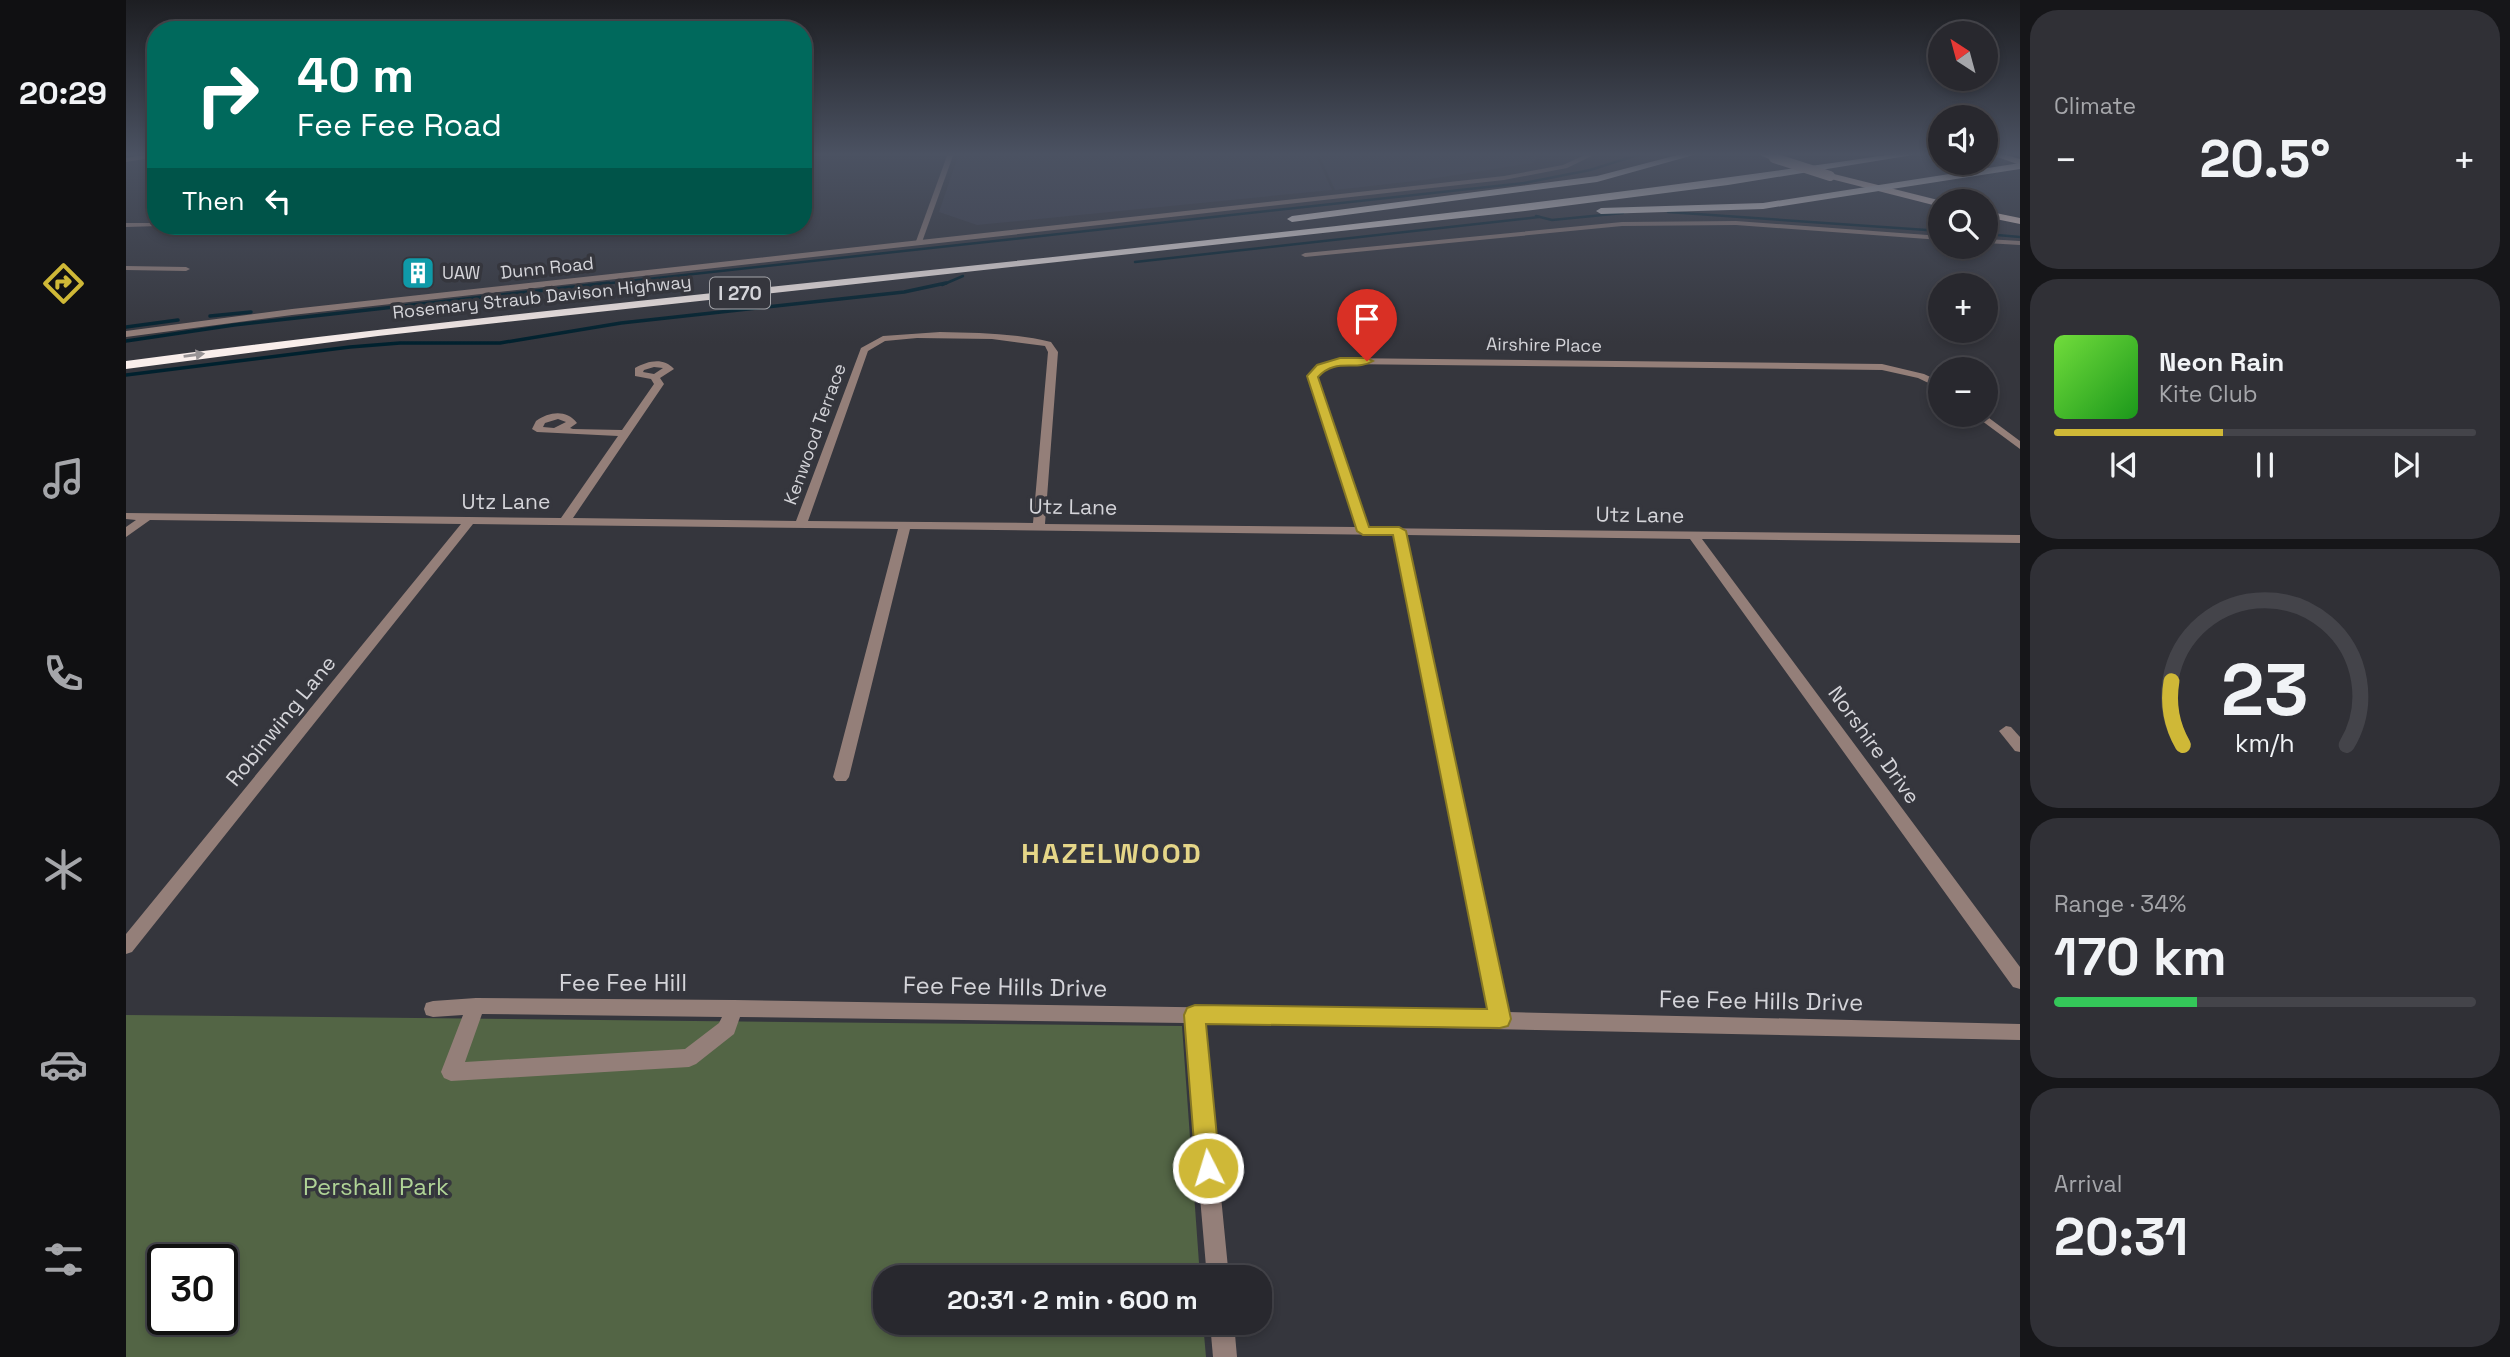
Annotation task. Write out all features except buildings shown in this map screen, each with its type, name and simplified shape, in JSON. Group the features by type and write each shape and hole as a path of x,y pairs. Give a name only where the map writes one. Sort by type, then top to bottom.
{"highway":[{"path":"1283,220 1311,216"},
{"name":"Rosemary Straub Davison Highway","path":"126,353 359,323 1362,216"},
{"name":"Rosemary Straub Davison Highway","path":"126,365 378,332 1448,216"},
{"path":"1998,216 2020,221"},
{"path":"1167,237 1231,228"}],"street":[{"path":"918,242 928,216"},
{"name":"Dunn Road","path":"126,334 292,312 1153,216"},
{"path":"1305,255 1622,224 1736,223 1928,238"},
{"path":"126,225 147,225"},
{"path":"1998,242 2020,243"},
{"path":"126,268 186,269"},
{"name":"Kenwood Terrace","path":"801,524 864,350 885,339 905,335 1025,337 1048,344 1053,352 1040,526"},
{"name":"Airshire Place","path":"1363,531 1312,376 1321,367 1340,361 1882,367 1928,380"},
{"path":"565,521 659,384 656,377"},
{"path":"1995,427 2020,446"},
{"path":"564,429 571,432 623,433"},
{"name":"Utz Lane","path":"126,516 2018,541"},
{"path":"126,533 146,517"},
{"name":"Robinwing Lane","path":"126,947 470,521"},
{"path":"841,777 905,526"},
{"path":"1399,531 1500,1019"},
{"name":"Norshire Drive","path":"1693,535 2020,981"},
{"path":"2006,731 2020,747"},
{"path":"476,1006 451,1072 689,1058 727,1028 734,1008"},
{"name":"Fee Fee Hill","path":"432,1009 476,1006 814,1009"},
{"name":"Fee Fee Hills Drive","path":"814,1009 1500,1019 2020,1032"},
{"path":"1195,1015 1217,1265"},
{"path":"1223,1335 1225,1357"}],"shaded area":[{"path":"952,216 1065,216 977,225"}],"green space":[{"name":"Pershall Park","path":"126,1015 1182,1026 1199,1265 873,1265 873,1335 1204,1335 1206,1357 126,1357"}],"waterway":[{"path":"593,285 1220,216"},
{"path":"1537,216 1552,220 1589,216"},
{"path":"1730,216 1928,230"},
{"path":"1135,262 1539,217"},
{"path":"1998,235 2020,237"},
{"path":"942,285 963,276"},
{"path":"126,341 234,325 609,283"},
{"path":"126,375 350,347 400,343 500,343 621,323 904,292 946,283"},
{"path":"210,316 251,312"},
{"path":"126,327 178,320"}],"place":[{"name":"UAW","path":"418,273"}],"district":[{"name":"HAZELWOOD","path":"1112,853"}],"route":[{"path":"1208,1168 1195,1015 1500,1019 1399,531 1363,531 1312,376 1321,367 1340,361 1367,361"}]}
